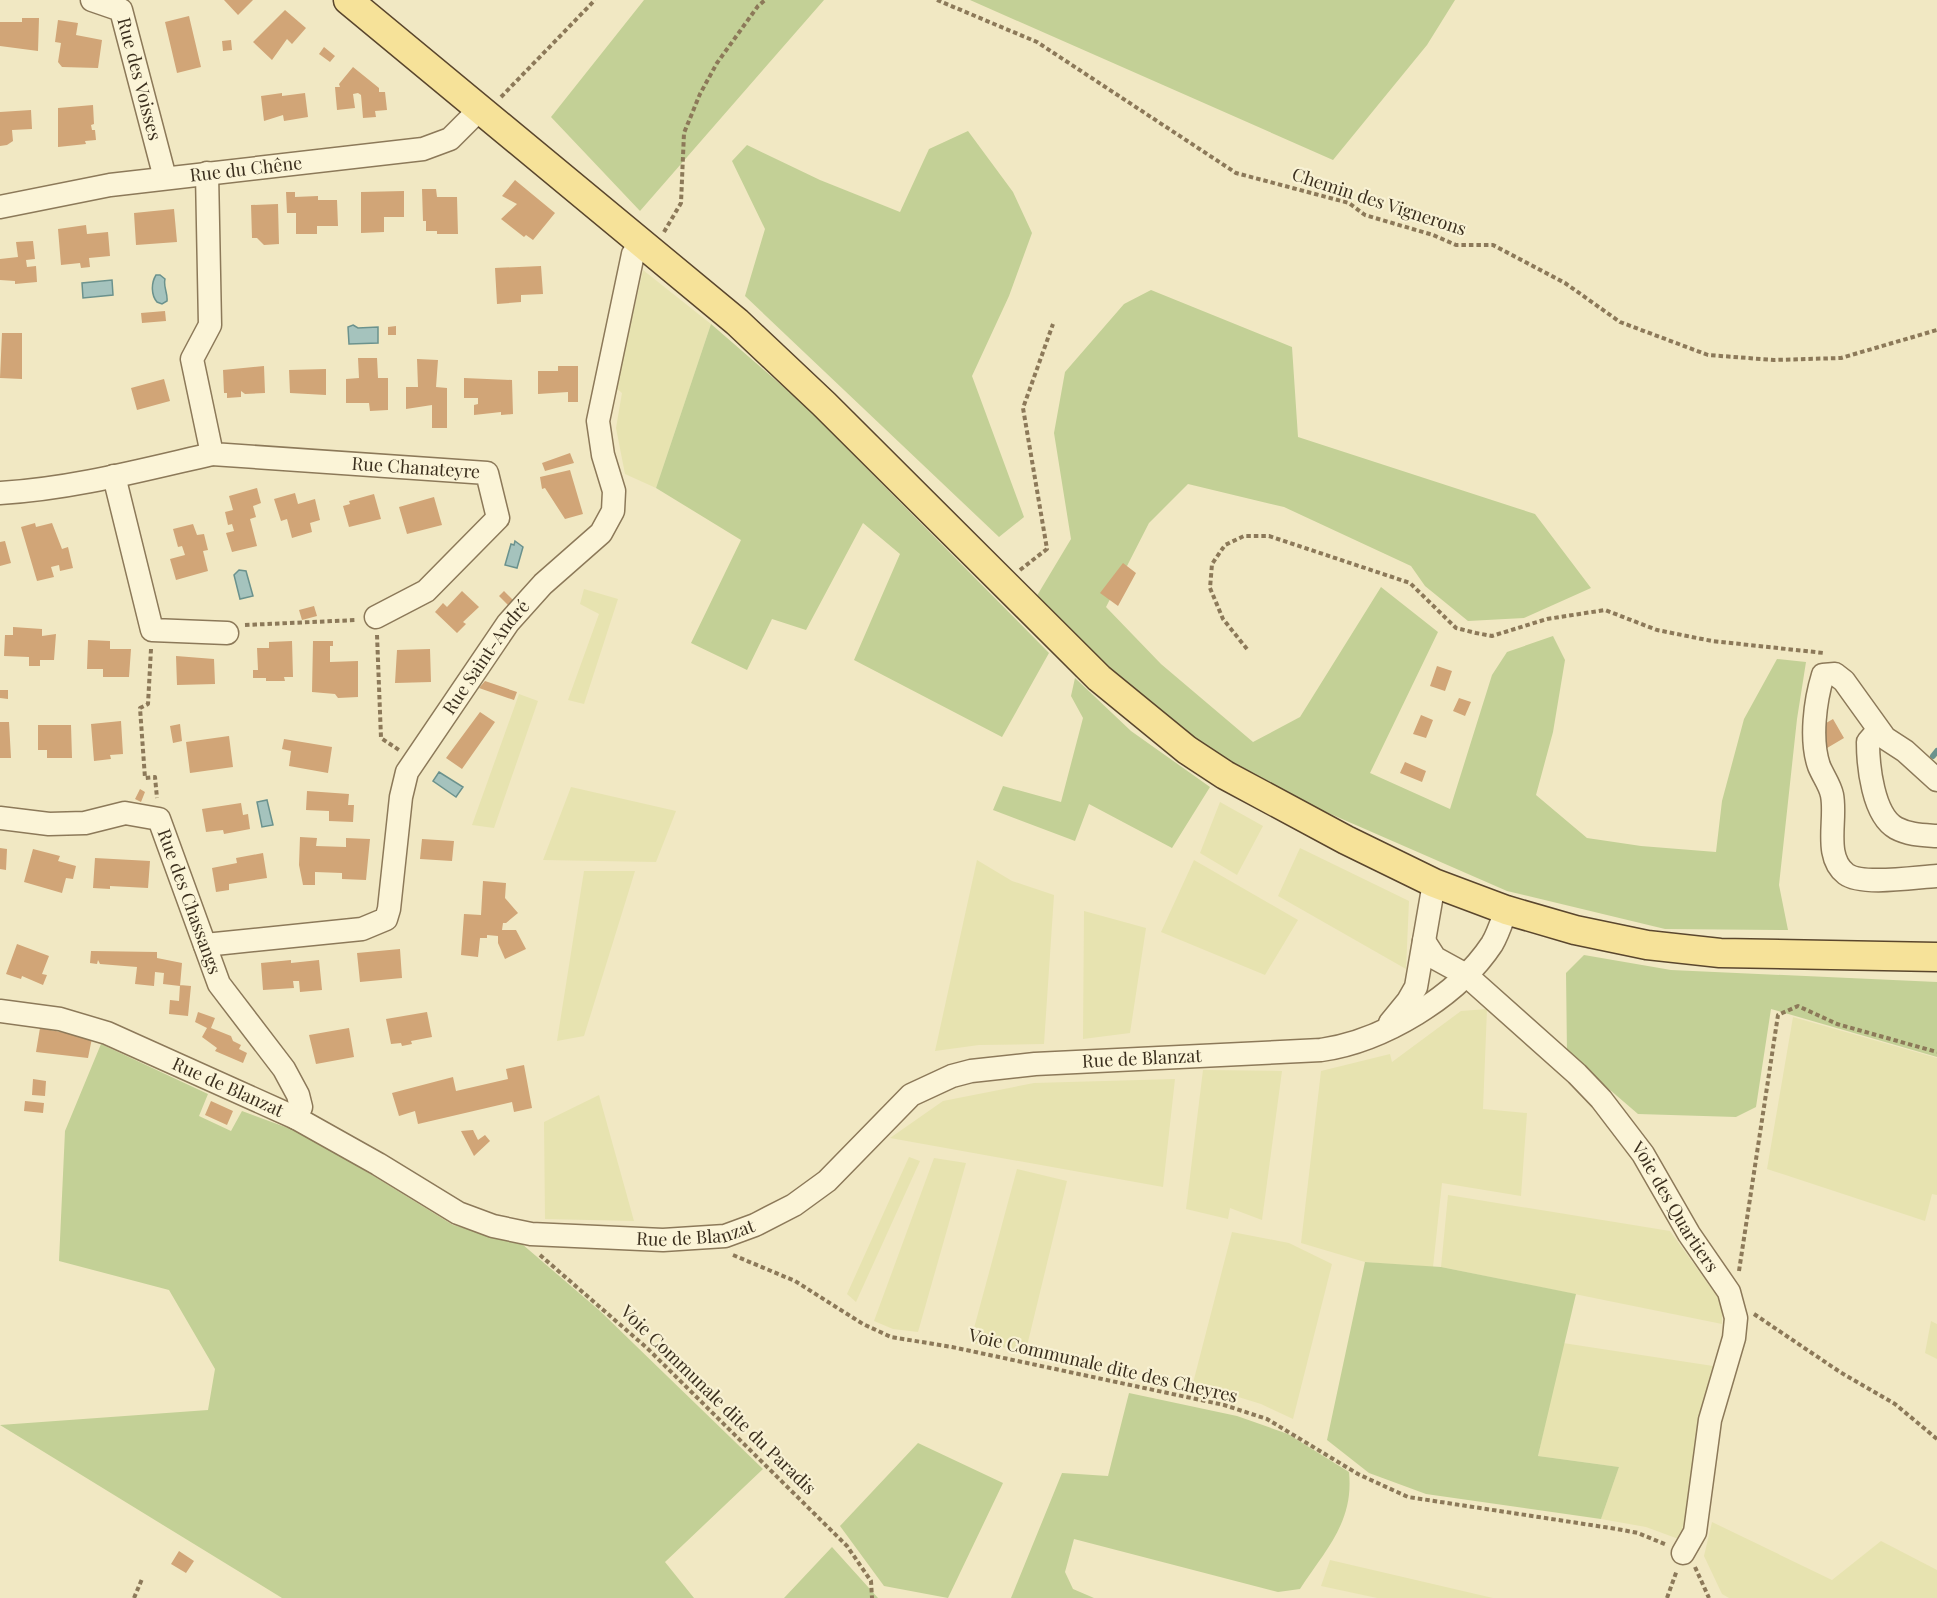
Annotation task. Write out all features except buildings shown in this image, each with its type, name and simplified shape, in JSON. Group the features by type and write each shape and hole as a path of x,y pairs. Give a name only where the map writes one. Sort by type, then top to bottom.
{"main road":[{"path":"348,0 737,322 824,404 1099,678 1187,750 1274,802 1434,883 1506,910 1610,939 1720,953 1937,957"}],"street":[{"name":"Rue des Voisses","path":"92,0 119,5 165,178"},
{"name":"Rue du Chêne","path":"0,207 110,185 423,149 450,139 483,110"},
{"path":"207,173 210,325 192,359 212,454"},
{"name":"Rue Saint-André","path":"205,945 362,929 386,920 403,784 413,761 508,623 543,584 601,533 613,511 614,491 603,455 598,421 633,254 645,244"},
{"name":"Rue Chanateyre","path":"0,493 26,492 114,476 212,454 487,473 498,518 426,591 376,617"},
{"path":"114,476 152,630 227,633"},
{"path":"1937,780 1905,751 1882,735 1851,688 1835,674 1823,675 1815,718 1816,751 1818,764 1832,795 1833,852 1839,866 1848,876 1866,880 1937,876"},
{"path":"1882,735 1874,735 1868,742 1871,780 1881,810 1893,826 1908,833 1937,836"},
{"name":"Rue des Chassangs","path":"0,818 49,824 85,823 125,813 159,819 219,984 271,1050 294,1087 301,1107 296,1118"},
{"name":"Rue de Blanzat","path":"1381,1033 1399,1014 1416,987 1434,883"},
{"name":"Rue de Blanzat","path":"0,1011 60,1019 107,1033 296,1118 359,1152 458,1213 493,1226 531,1234 663,1240 694,1239 736,1232 794,1205 827,1181 898,1106 924,1087 945,1078 971,1071 1035,1064 1321,1050 1354,1044 1407,1021 1466,975 1493,943 1506,910"},
{"name":"Voie des Quartiers","path":"1424,941 1435,958 1466,975 1577,1074 1622,1125 1643,1154 1706,1260 1734,1282 1736,1318 1734,1338 1710,1420 1695,1532 1683,1553"}],"path":[{"path":"483,110 595,0"},
{"path":"645,244 668,229 681,203 684,134 700,94 717,63 758,6 765,0"},
{"name":"Chemin des Vignerons","path":"937,0 1037,42 1236,173 1349,202 1365,215 1433,235 1456,245 1493,245 1565,283 1620,322 1708,355 1774,360 1840,358 1937,330"},
{"path":"1003,583 1047,549 1023,408 1053,324"},
{"path":"1247,649 1223,619 1210,588 1212,564 1225,545 1244,536 1269,536 1410,582 1456,628 1476,633 1492,636 1547,619 1605,610 1657,630 1712,641 1827,654"},
{"path":"227,633 233,626 366,620 376,617 381,738 413,761"},
{"path":"152,630 148,704 140,708 145,778 155,777 159,819"},
{"path":"1937,1052 1837,1024 1798,1006 1788,1008 1778,1015 1734,1282 1763,1321 1840,1372 1894,1404 1937,1439"},
{"name":"Voie Communale dite du Paradis","path":"531,1234 532,1247 647,1348 847,1546 871,1581 872,1598"},
{"name":"Voie Communale dite des Cheyres","path":"694,1239 795,1281 863,1324 891,1336 1224,1405 1267,1419 1358,1474 1408,1497 1627,1531 1656,1540 1683,1553"},
{"path":"1667,1598 1683,1553 1691,1560 1709,1598"},
{"path":"134,1598 142,1579"}],"shaded area":[{"path":"643,270 711,324 656,488 625,474 616,428 622,393 616,388"},
{"path":"584,589 618,599 584,704 568,700 599,614 580,604"},
{"path":"519,694 538,701 494,828 472,825"},
{"path":"571,787 676,811 656,862 543,860"},
{"path":"1220,802 1263,826 1237,875 1200,853"},
{"path":"1300,848 1409,901 1406,969 1278,896"},
{"path":"977,860 1012,881 1054,895 1044,1044 979,1045 935,1051"},
{"path":"1194,860 1298,920 1265,975 1161,932"},
{"path":"584,871 635,871 584,1036 557,1041"},
{"path":"1084,911 1146,928 1130,1033 1083,1039"},
{"path":"1487,1009 1483,1109 1527,1113 1521,1196 1442,1183 1433,1267 1365,1262 1301,1243 1321,1071 1390,1054 1392,1062 1461,1011"},
{"path":"1793,1017 1937,1058 1937,1195 1932,1194 1925,1221 1767,1169"},
{"path":"1203,1070 1282,1071 1262,1220 1230,1208 1228,1219 1186,1209"},
{"path":"1175,1079 1163,1187 890,1138 943,1101 1034,1083"},
{"path":"599,1095 634,1221 545,1219 544,1122"},
{"path":"909,1157 920,1161 856,1302 847,1294"},
{"path":"934,1158 966,1163 918,1332 893,1329 874,1321"},
{"path":"1017,1169 1067,1181 1026,1350 970,1343"},
{"path":"1448,1195 1670,1231 1722,1303 1722,1324 1441,1267"},
{"path":"1232,1232 1289,1243 1332,1264 1293,1419 1261,1404 1193,1383"},
{"path":"1931,1321 1937,1324 1937,1359 1925,1353"},
{"path":"1563,1343 1713,1366 1684,1541 1646,1527 1601,1519 1619,1467 1538,1456"},
{"path":"1712,1522 1832,1580 1881,1541 1937,1570 1937,1598 1729,1598 1722,1594 1704,1556"},
{"path":"1330,1560 1493,1598 1377,1598 1321,1586"}],"green space":[{"path":"644,0 824,0 640,211 551,117"},
{"path":"970,0 1455,0 1427,45 1333,160"},
{"path":"968,131 1013,192 1032,233 1009,296 972,376 1024,517 999,537 745,296 765,229 732,161 747,145 820,180 900,212 929,149"},
{"path":"1151,290 1292,347 1298,437 1535,514 1591,588 1524,618 1468,621 1425,586 1411,566 1284,507 1188,484 1149,523 1106,607 1161,664 1253,742 1300,717 1381,587 1438,632 1370,773 1450,809 1492,675 1507,652 1553,636 1565,660 1553,732 1536,795 1587,838 1641,846 1716,852 1722,801 1744,719 1777,659 1806,662 1797,719 1779,885 1788,930 1665,929 1507,891 1271,788 1198,746 1095,660 1035,599 1071,539 1054,433 1065,372 1124,304"},
{"path":"711,324 802,403 1049,653 1002,737 854,660 900,554 863,523 806,630 772,619 747,670 691,643 741,540 656,488"},
{"path":"1075,678 1131,731 1210,787 1172,848 1089,804 1075,841 993,810 1003,786 1061,802 1083,718 1071,696"},
{"path":"1584,955 1671,970 1937,982 1937,1057 1771,1009 1756,1107 1736,1117 1638,1114 1567,1053 1566,973"},
{"path":"101,1044 208,1094 199,1116 231,1131 242,1111 307,1135 453,1225 522,1244 600,1311 763,1469 665,1562 694,1598 282,1598 0,1425 208,1410 215,1369 169,1290 59,1261 65,1131"},
{"path":"1365,1262 1441,1267 1576,1294 1538,1456 1619,1467 1601,1519 1426,1494 1369,1473 1327,1440"},
{"path":"1129,1393 1237,1416 1288,1434 1349,1472 1347,1506 1343,1520 1328,1548 1300,1589 1278,1592 1074,1539 1065,1572 1073,1589 1094,1598 1011,1598 1062,1473 1108,1476"},
{"path":"918,1443 1003,1483 948,1598 884,1586 840,1526"},
{"path":"832,1547 878,1598 784,1598"}],"water":[{"path":"156,275 165,279 167,301 162,304 155,299 152,289"},
{"path":"112,280 113,295 83,298 82,283"},
{"path":"353,325 358,328 378,327 378,343 349,344 348,327"},
{"path":"515,541 523,547 517,568 505,565 511,544 514,545"},
{"path":"239,570 246,571 253,596 240,599 234,575"},
{"path":"439,772 463,787 456,797 433,781"},
{"path":"267,800 273,825 262,827 257,802"}],"waterway":[{"path":"1933,756 1937,751"}]}
